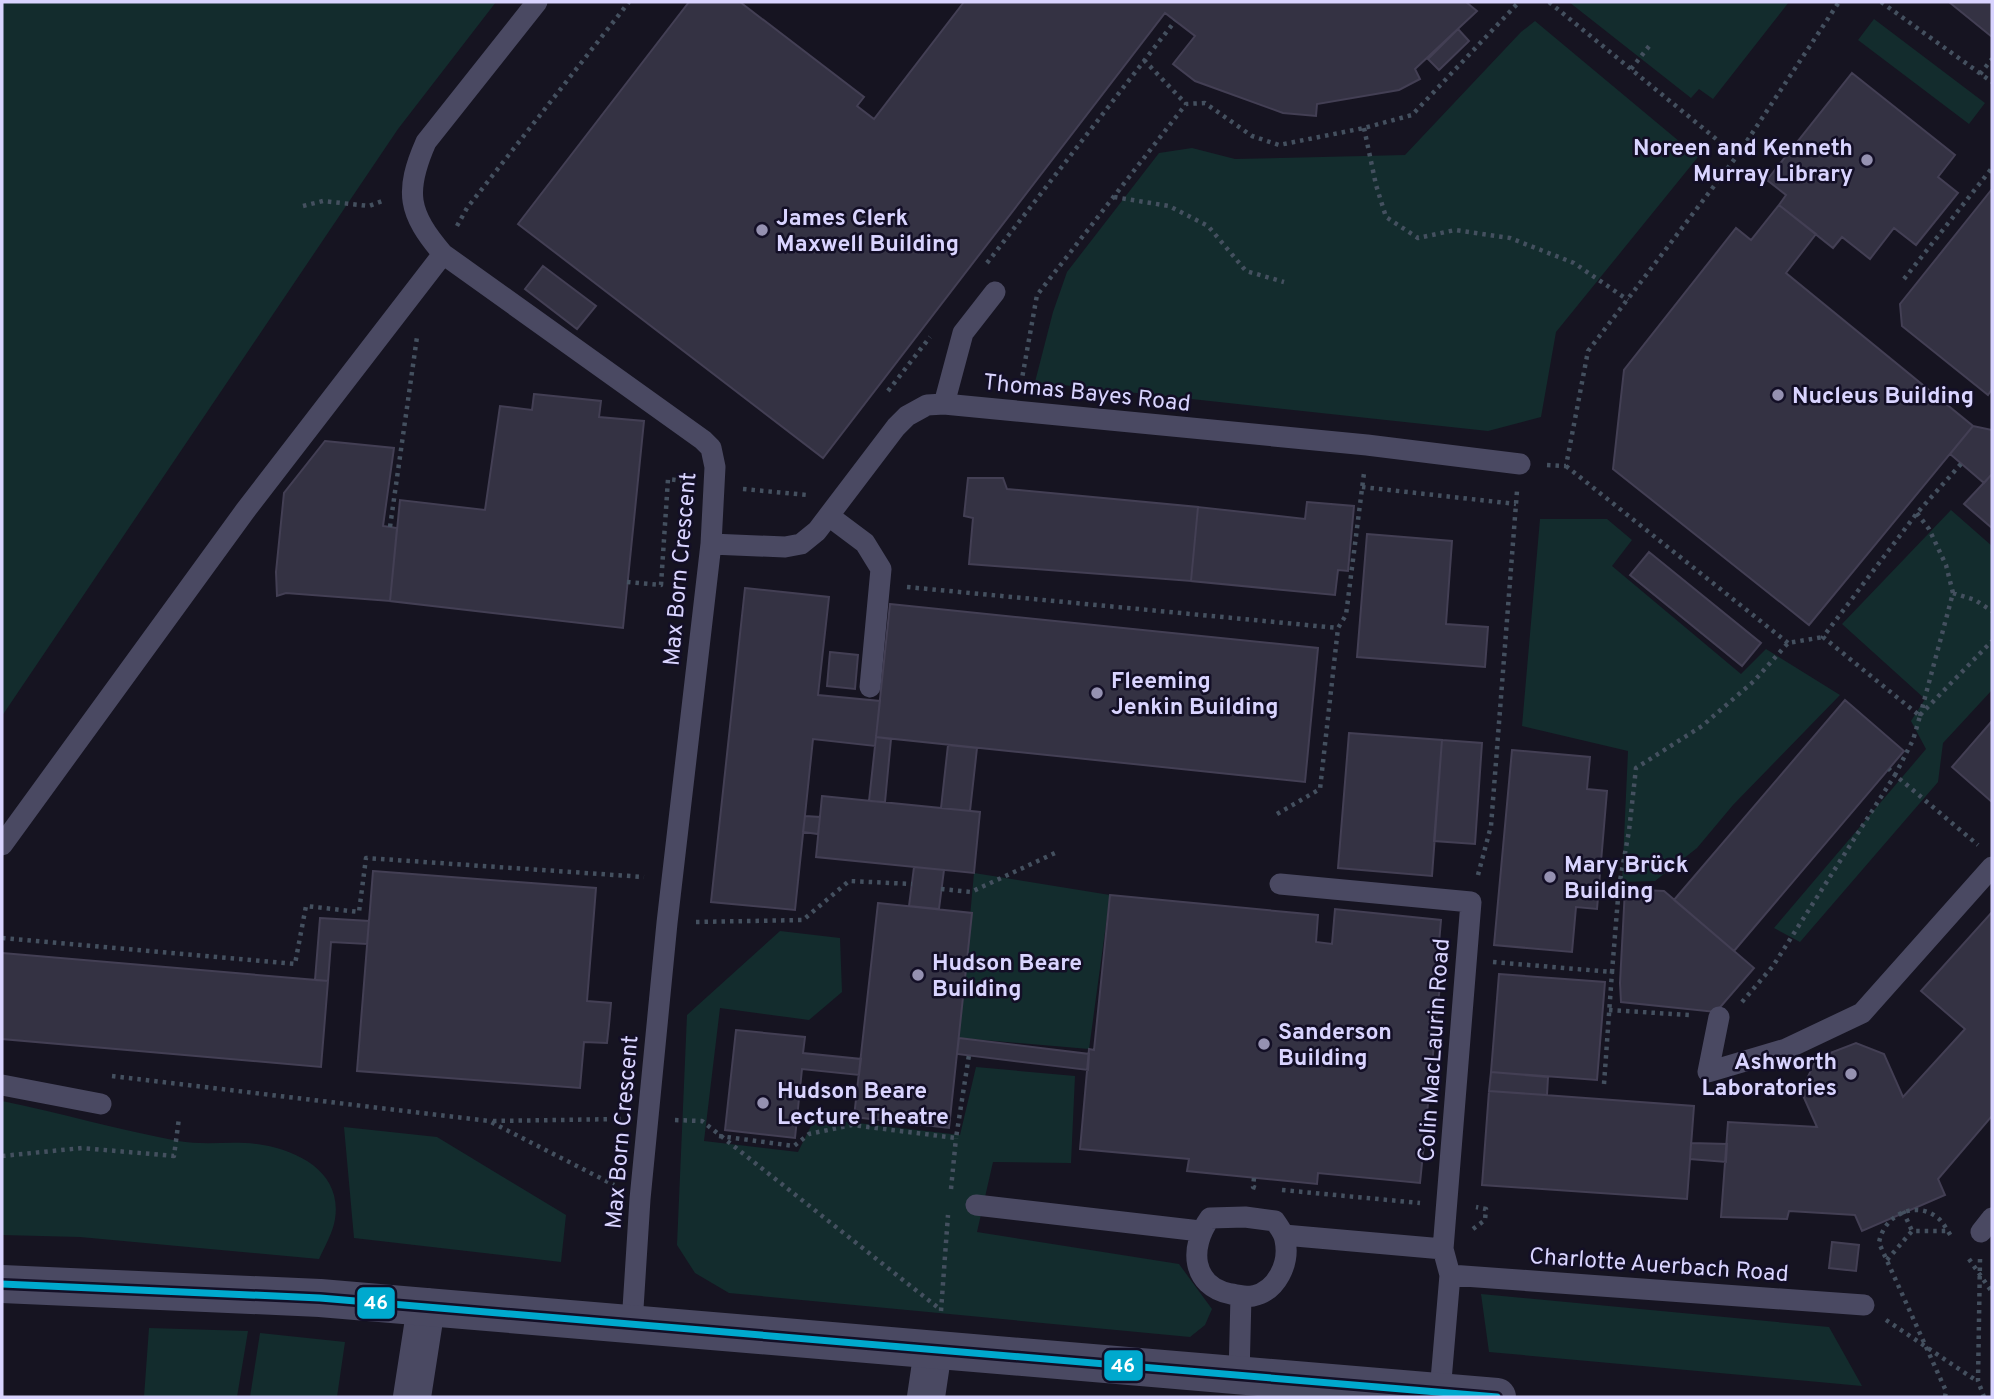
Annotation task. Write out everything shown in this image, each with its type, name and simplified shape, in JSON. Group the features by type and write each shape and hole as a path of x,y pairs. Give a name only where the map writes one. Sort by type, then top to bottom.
{"street":[{"path":"2,1284 320,1298 1440,1395 1497,1397"},
{"path":"412,1397 426,1307"},
{"path":"926,1397 933,1350"}],"lane":[{"name":"Max Born Crescent","path":"537,2 426,142 414,168 414,211 424,232 443,254 704,440 711,448 715,467 710,544 667,923 640,1199 632,1324"},
{"path":"2,845 245,511 443,254"},
{"path":"944,404 963,333 995,292"},
{"name":"Thomas Bayes Road","path":"710,544 785,547 802,544 817,531 896,427 907,415 927,405 944,404 1367,445 1520,464"},
{"path":"829,516 865,543 881,569 870,687"},
{"path":"1719,1017 1708,1072 1786,1049 1862,1013 1987,858"},
{"path":"1280,884 1471,902"},
{"name":"Colin MacLaurin Road","path":"1440,1395 1450,1275 1443,1250 1449,1206 1455,1087 1471,902"},
{"path":"2,1085 101,1104"},
{"path":"976,1205 1200,1231"},
{"path":"1245,1217 1275,1221 1284,1235 1286,1260 1282,1272 1274,1283 1254,1296 1219,1292 1203,1276 1197,1264 1195,1249 1200,1231 1210,1218 1245,1217"},
{"path":"1284,1235 1443,1250"},
{"name":"Charlotte Auerbach Road","path":"1450,1275 1864,1305"},
{"path":"1239,1376 1241,1296"}],"path":[{"path":"443,254 467,208 629,2"},
{"path":"1016,413 1037,295 1186,104 1205,103 1252,136 1279,145 1364,128 1412,115 1519,2"},
{"path":"1549,2 1737,156"},
{"path":"1566,466 1588,351 1737,156 1839,2"},
{"path":"1881,2 1992,82"},
{"path":"1100,117 1175,21"},
{"path":"1631,69 1650,45"},
{"path":"1980,75 1992,59"},
{"path":"1144,60 1186,104"},
{"path":"1364,128 1386,217 1418,238 1455,230 1510,238 1574,263 1628,300"},
{"path":"1904,279 1992,169"},
{"path":"303,206 323,201 369,206 412,190"},
{"path":"1113,197 1170,205 1208,226 1245,271 1284,282"},
{"path":"390,527 418,330"},
{"path":"1277,814 1320,789 1338,628 1346,615 1367,445"},
{"path":"1471,902 1491,826 1520,464 1566,466 1788,643"},
{"path":"1604,1084 1619,886 1636,768 1702,726 1754,681 1788,643 1823,637 1917,513 1961,464"},
{"path":"1362,487 1516,504"},
{"path":"1609,1010 1719,1017 1741,1003 1773,966 1895,775 1910,747 1920,716 1953,593 1946,565 1929,529 1917,513"},
{"path":"938,590 1338,628"},
{"path":"1953,593 1975,600 1992,611"},
{"path":"1823,637 1920,716"},
{"path":"1920,716 1992,641"},
{"path":"1889,769 1987,858"},
{"path":"941,889 971,892 1055,853"},
{"path":"2,938 296,964 306,906 359,912 366,858 672,879"},
{"path":"667,923 803,919 849,881 912,884"},
{"path":"1495,962 1612,972"},
{"path":"933,1350 941,1310 956,1138 969,1055"},
{"path":"101,1104 103,1074 489,1121 702,1121 941,1310"},
{"path":"2,1156 82,1147 174,1156 179,1118"},
{"path":"489,1121 640,1199"},
{"path":"719,1135 794,1146 809,1134 852,1125 956,1138"},
{"path":"1254,1178 1253,1187 1266,1188"},
{"path":"1279,1190 1449,1206"},
{"path":"1485,1220 1486,1209"},
{"path":"1940,1219 1920,1210 1903,1211 1888,1223 1879,1243 1946,1391 1945,1397"},
{"path":"1903,1211 1912,1231"},
{"path":"1984,1397 1978,1381 1986,1225"},
{"path":"1886,1260 1912,1231 1948,1231"},
{"path":"1864,1305 1978,1381"}],"green space":[{"path":"2,2 496,2 398,129 2,716"},
{"path":"1569,2 1789,2 1713,99 1699,89 1691,98"},
{"path":"1874,19 1985,103 1969,124 1858,40"},
{"path":"1535,21 1698,157 1556,332 1541,417 1488,431 1035,382 1053,312 1067,272 1159,153 1192,148 1235,159 1405,155 1521,32"},
{"path":"1951,510 1992,546 1992,690 1943,743 1938,782 1800,942 1774,928 1926,749 1911,721 1925,699 1842,624"},
{"path":"1540,519 1607,519 1632,540 1612,566 1741,674 1766,649 1840,695 1733,805 1697,848 1655,881 1622,882 1628,751 1522,726"},
{"path":"974,873 1110,895 1089,1049 959,1038"},
{"path":"780,931 840,938 842,992 809,1020 720,1008 704,1141 798,1152 815,1118 960,1135 976,1067 1075,1076 1071,1163 993,1162 977,1232 1179,1264 1212,1309 1205,1325 1190,1337 729,1293 695,1273 677,1245 687,1015"},
{"path":"2,1101 178,1141 263,1145 292,1153 317,1168 332,1190 336,1203 331,1234 319,1259 80,1237 2,1235"},
{"path":"344,1127 437,1137 566,1215 561,1262 354,1238"},
{"path":"1481,1294 1829,1327 1862,1386 1489,1352"},
{"path":"149,1328 248,1331 237,1397 144,1397"},
{"path":"260,1333 345,1342 337,1397 250,1397"}],"building":[{"name":"James Clerk Maxwell Building","path":"689,2 740,2 864,97 857,106 874,119 964,2 1466,2 1477,11 1415,69 1420,79 1399,90 1317,104 1316,116 1283,113 1195,81 1173,64 1195,36 1165,13 823,458 518,224"},
{"path":"1949,2 1992,2 1992,37"},
{"path":"1458,29 1469,41 1439,70 1428,59"},
{"name":"Noreen and Kenneth Murray Library","path":"1852,73 1955,155 1938,177 1958,193 1916,245 1894,228 1870,259 1842,237 1833,248 1779,205 1786,195 1767,180"},
{"path":"1992,189 1992,389 1988,395 1902,326 1900,304"},
{"name":"Nucleus Building","path":"1779,205 1816,234 1786,273 1973,426 1809,625 1613,469 1624,370 1736,228 1751,240"},
{"path":"543,266 596,306 577,329 525,289"},
{"path":"534,394 601,401 599,417 644,421 623,628 390,601 400,500 485,510 500,406 532,410"},
{"path":"1973,426 1992,430 1992,474 1984,483 1950,454"},
{"path":"325,441 394,448 383,526 397,528 390,601 286,593 277,596 276,572 284,493"},
{"path":"1992,474 1992,528 1964,504"},
{"path":"968,478 1003,478 1007,489 1198,507 1191,581 969,564 973,518 964,516"},
{"path":"1307,502 1354,506 1348,571 1338,570 1335,595 1191,581 1198,507 1305,519"},
{"path":"1367,534 1452,541 1446,624 1488,627 1485,667 1357,657"},
{"path":"1649,552 1761,643 1742,666 1630,575"},
{"path":"745,588 829,597 818,695 880,701 875,746 813,739 795,910 711,902"},
{"name":"Fleeming Jenkin Building","path":"890,604 1318,648 1305,782 876,737"},
{"path":"830,652 858,655 855,689 827,686"},
{"path":"1845,700 1904,751 1734,951 1674,900"},
{"path":"1992,721 1992,802 1952,767"},
{"path":"1349,733 1442,740 1432,876 1338,868"},
{"path":"876,737 891,739 885,802 869,801"},
{"path":"1442,740 1482,743 1475,844 1434,841"},
{"path":"948,745 977,748 970,811 941,808"},
{"name":"Mary Brück Building","path":"1512,750 1590,757 1587,789 1607,791 1597,909 1576,907 1572,952 1494,945"},
{"path":"822,796 980,812 974,873 816,857"},
{"path":"805,816 820,817 818,834 803,832"},
{"path":"914,867 944,870 939,909 909,906"},
{"path":"373,871 596,888 587,1001 611,1003 607,1043 584,1042 580,1088 357,1071"},
{"path":"1625,889 1664,891 1754,968 1716,1012 1621,1002"},
{"name":"Sanderson Building","path":"1110,895 1318,915 1316,942 1332,944 1335,909 1441,920 1438,955 1443,955 1420,1183 1318,1173 1317,1184 1187,1171 1189,1159 1080,1149 1089,1049 1094,1050"},
{"name":"Hudson Beare Building","path":"878,903 972,913 949,1128 854,1117"},
{"name":"Ashworth Laboratories","path":"1992,912 1992,1116 1938,1179 1945,1195 1862,1231 1855,1215 1789,1211 1787,1219 1721,1217 1728,1122 1817,1127 1801,1091 1817,1058 1856,1043 1884,1054 1903,1097 1965,1029 1921,991"},
{"path":"320,918 369,921 367,944 331,942 328,981 315,980"},
{"path":"2,953 328,981 321,1067 2,1039"},
{"path":"1499,974 1605,982 1597,1080 1491,1072"},
{"name":"Hudson Beare Lecture Theatre","path":"736,1030 805,1037 803,1053 861,1059 859,1075 802,1069 795,1138 725,1130"},
{"path":"959,1038 1089,1054 1088,1070 957,1054"},
{"path":"1491,1072 1548,1077 1547,1095 1489,1091"},
{"path":"1489,1091 1694,1106 1687,1199 1482,1185"},
{"path":"1691,1143 1727,1144 1726,1162 1690,1159"},
{"path":"1832,1242 1859,1245 1856,1271 1829,1268"}],"transit line":[{"name":"46","path":"2,1284 320,1298 1497,1397"}],"place":[{"name":"Noreen and Kenneth Murray Library","path":"1867,160"},
{"name":"James Clerk Maxwell Building","path":"762,230"},
{"name":"Nucleus Building","path":"1778,395"},
{"name":"Fleeming Jenkin Building","path":"1097,693"},
{"name":"Mary Brück Building","path":"1550,877"},
{"name":"Hudson Beare Building","path":"918,975"},
{"name":"Sanderson Building","path":"1264,1044"},
{"name":"Ashworth Laboratories","path":"1851,1074"},
{"name":"Hudson Beare Lecture Theatre","path":"763,1103"}]}
